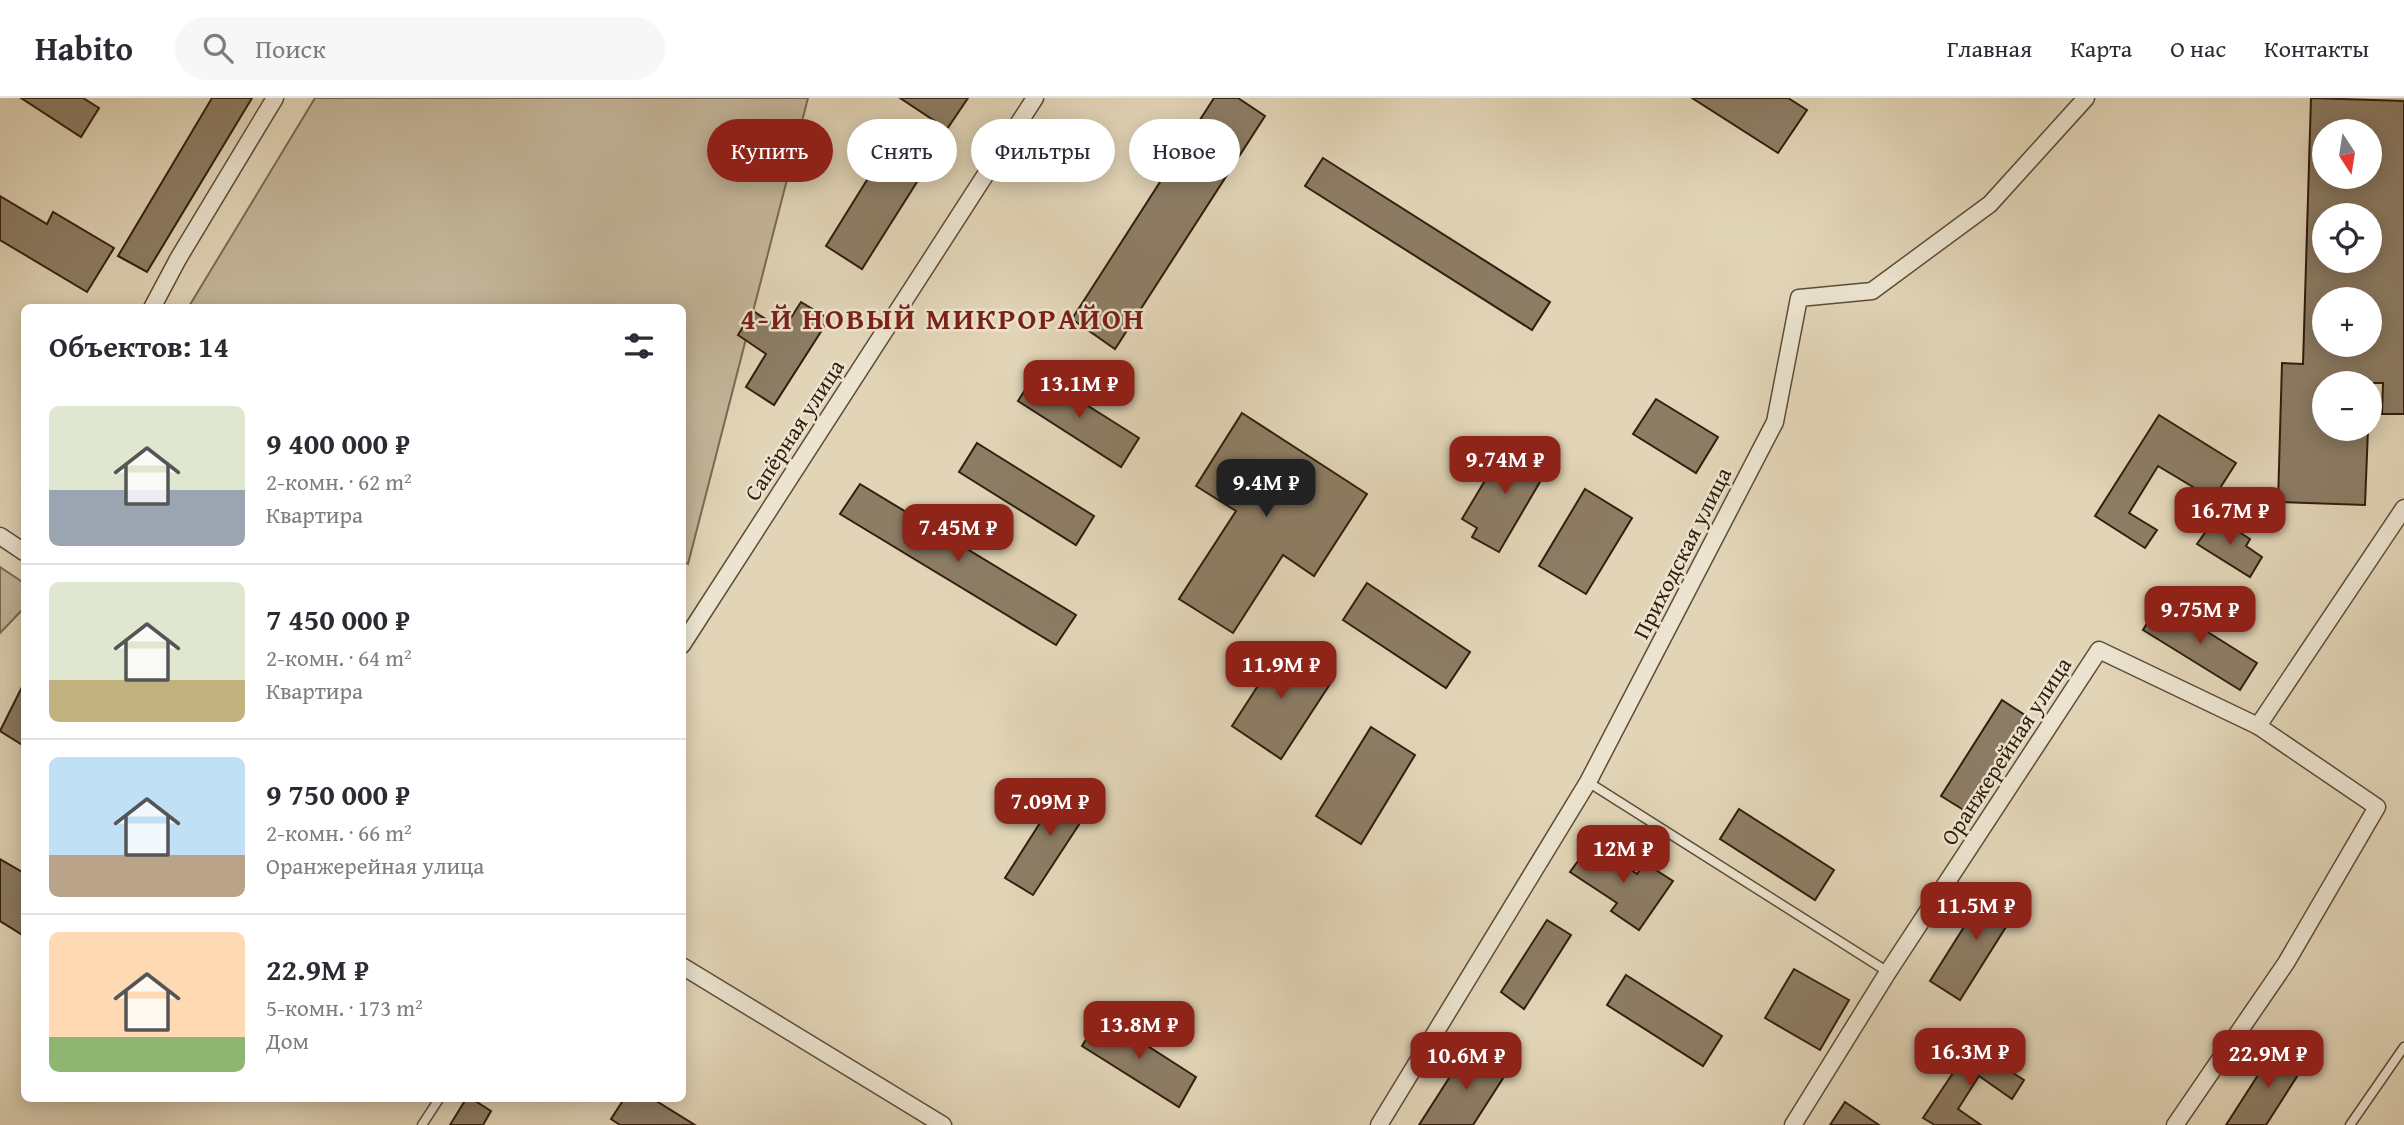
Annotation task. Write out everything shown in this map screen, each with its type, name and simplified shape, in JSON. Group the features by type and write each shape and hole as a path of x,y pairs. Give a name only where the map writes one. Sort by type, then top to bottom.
{"street":[{"path":"154,304 178,259 275,98"},
{"name":"Сапёрная улица","path":"686,639 1035,98"},
{"name":"Приходская улица","path":"1379,1125 1588,782 1775,422 1799,298 1872,291 1990,204 2086,98"},
{"path":"2175,1125 2286,963 2376,807 2259,726 2404,508"},
{"path":"0,536 21,550"},
{"name":"Оранжерейная улица","path":"1793,1125 1888,972 2099,650 2259,726"},
{"path":"686,967 943,1125"}],"lane":[{"path":"1588,782 1888,972"},
{"path":"2350,1125 2404,1047"},
{"path":"422,1125 437,1102"}],"shaded area":[{"path":"315,98 808,98 803,119 707,119 707,182 786,182 688,564 686,304 190,304"},
{"path":"0,567 21,581 21,611 0,633"}],"building":[{"path":"21,98 83,98 99,108 81,137"},
{"path":"212,98 252,98 147,272 118,256"},
{"path":"900,98 968,98 954,119 932,119"},
{"path":"1214,98 1238,98 1265,116 1240,155 1240,119 1201,119"},
{"path":"1692,98 1788,98 1807,110 1778,153"},
{"path":"2311,98 2404,101 2404,414 2382,414 2382,371 2312,371 2312,441 2368,441 2365,505 2278,502 2282,363 2303,364"},
{"path":"1323,158 1550,302 1532,330 1305,186"},
{"path":"866,182 917,182 862,269 826,246"},
{"path":"1160,182 1223,182 1115,349 1072,319"},
{"path":"0,196 47,224 53,212 114,248 87,292 0,240"},
{"path":"801,302 829,319 774,405 746,387 766,354 738,335 753,311 783,330"},
{"path":"1036,373 1139,438 1121,467 1018,401"},
{"path":"1656,399 1718,437 1696,473 1633,434"},
{"path":"1242,413 1367,494 1314,576 1283,555 1233,633 1179,599 1236,511 1196,486"},
{"path":"2159,415 2236,463 2213,499 2158,466 2129,513 2157,530 2145,548 2095,516"},
{"path":"977,443 1094,516 1076,545 959,472"},
{"path":"1505,447 1517,454 1525,448 1551,463 1499,552 1472,537 1477,528 1462,519"},
{"path":"860,484 1076,615 1056,645 840,514"},
{"path":"1585,489 1632,518 1586,594 1539,566"},
{"path":"2216,517 2250,539 2246,546 2262,557 2250,577 2197,544"},
{"path":"1367,583 1470,652 1446,688 1343,620"},
{"path":"2160,602 2257,663 2240,690 2143,630"},
{"path":"1277,643 1332,681 1281,759 1232,726 1261,681 1255,678"},
{"path":"21,689 21,744 0,731"},
{"path":"2002,700 2031,719 1970,814 1941,796"},
{"path":"1371,727 1415,755 1361,844 1316,816"},
{"path":"1066,782 1095,800 1033,895 1005,878"},
{"path":"1739,809 1834,870 1815,900 1720,839"},
{"path":"1591,843 1637,874 1645,863 1673,881 1639,930 1611,911 1617,903 1570,872"},
{"path":"0,859 21,871 21,934 0,921"},
{"path":"1991,884 2021,903 1960,1000 1930,981"},
{"path":"1547,920 1571,935 1524,1009 1501,992"},
{"path":"1794,969 1849,1000 1820,1050 1765,1018"},
{"path":"1626,975 1722,1036 1703,1066 1607,1005"},
{"path":"1101,1016 1196,1077 1179,1107 1082,1046"},
{"path":"1971,1046 2024,1080 2012,1099 1979,1076 1958,1109 1981,1125 1935,1125 1923,1118"},
{"path":"1469,1047 1507,1072 1473,1125 1419,1125"},
{"path":"2276,1047 2305,1064 2266,1125 2226,1125"},
{"path":"464,1102 477,1102 491,1111 483,1125 450,1125"},
{"path":"622,1102 658,1102 695,1125 620,1125 611,1119"},
{"path":"1845,1102 1879,1125 1830,1125"}],"district":[{"name":"4-Й НОВЫЙ МИКРОРАЙОН","path":"943,319"}]}
